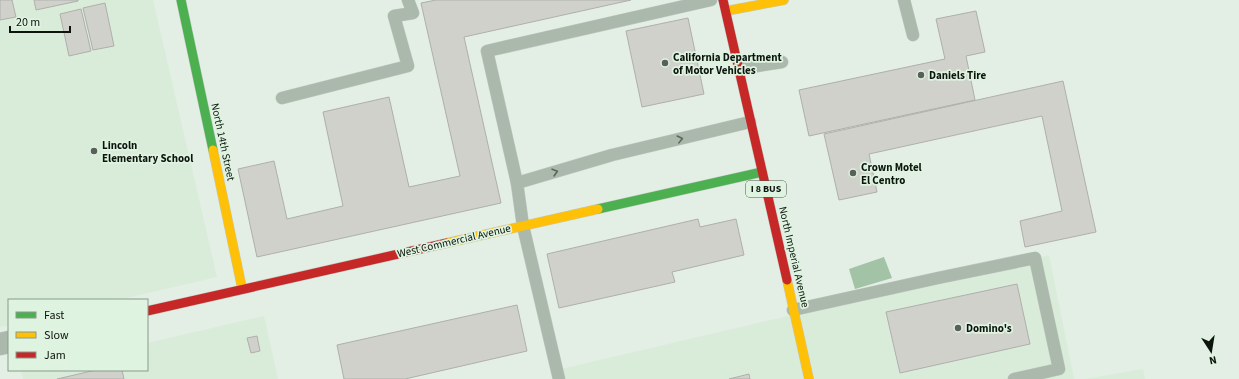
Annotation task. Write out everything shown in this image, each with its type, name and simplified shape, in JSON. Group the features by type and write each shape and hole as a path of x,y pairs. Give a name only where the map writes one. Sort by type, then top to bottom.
{"main road":[{"name":"North 14th Street","path":"181,0 242,288"},
{"name":"North Imperial Avenue","path":"723,0 809,379"},
{"path":"726,11 784,0"},
{"name":"West Commercial Avenue","path":"148,310 762,172"}],"lane":[{"path":"282,98 408,66 394,16 413,13 408,0"},
{"path":"559,379 523,226 517,183 487,51 711,0"},
{"path":"904,0 913,35"},
{"path":"739,69 782,62"},
{"path":"517,183 612,155 750,122"},
{"path":"793,310 1035,258 1059,369 1014,379"}],"shaded area":[{"name":"Lincoln Elementary School","path":"0,0 153,0 217,277 122,299 8,299 8,325 0,327"},
{"path":"1049,255 1074,379 559,379 557,370"},
{"path":"884,257 892,278 855,289 849,269"},
{"path":"264,316 278,379 23,379 21,372 148,371 148,343"},
{"path":"1143,369 1145,379 1085,379"}],"building":[{"path":"0,0 12,0 16,17 0,20"},
{"path":"34,0 78,0 78,1 36,10"},
{"path":"436,0 631,0 464,37 501,203 257,257 238,169 274,161 287,219 343,206 323,112 389,97 409,187 460,176 421,3"},
{"path":"105,3 114,46 93,50 83,8"},
{"path":"81,9 91,51 69,56 60,14"},
{"name":"Daniels Tire","path":"976,11 985,52 966,56 975,100 809,136 799,90 945,59 936,19"},
{"name":"California Department of Motor Vehicles","path":"688,18 704,94 642,107 626,31"},
{"name":"Crown Motel El Centro","path":"1063,81 1096,232 1025,247 1020,221 1062,211 1042,116 869,154 877,192 839,200 824,134"},
{"path":"698,219 700,227 736,219 744,255 672,272 675,282 559,308 547,254"},
{"name":"Domino's","path":"1017,284 1030,344 900,373 886,312"},
{"path":"517,305 527,351 405,379 344,379 337,345"},
{"path":"257,336 260,351 251,353 247,338"},
{"path":"92,371 122,371 124,379 57,379"},
{"path":"749,374 750,379 729,379"}],"traffic: fast":[{"path":"181,0 213,150"},
{"path":"598,209 762,172"}],"traffic: slow":[{"path":"726,11 784,0"},
{"path":"213,150 242,288"},
{"path":"447,243 598,209"},
{"path":"787,280 809,379"}],"traffic: jam":[{"path":"723,0 787,280"},
{"path":"148,311 447,243"}],"place":[{"name":"California Department of Motor Vehicles","path":"665,63"},
{"name":"Daniels Tire","path":"921,75"},
{"name":"Lincoln Elementary School","path":"94,151"},
{"name":"Crown Motel El Centro","path":"853,173"},
{"name":"Domino's","path":"958,328"}]}
